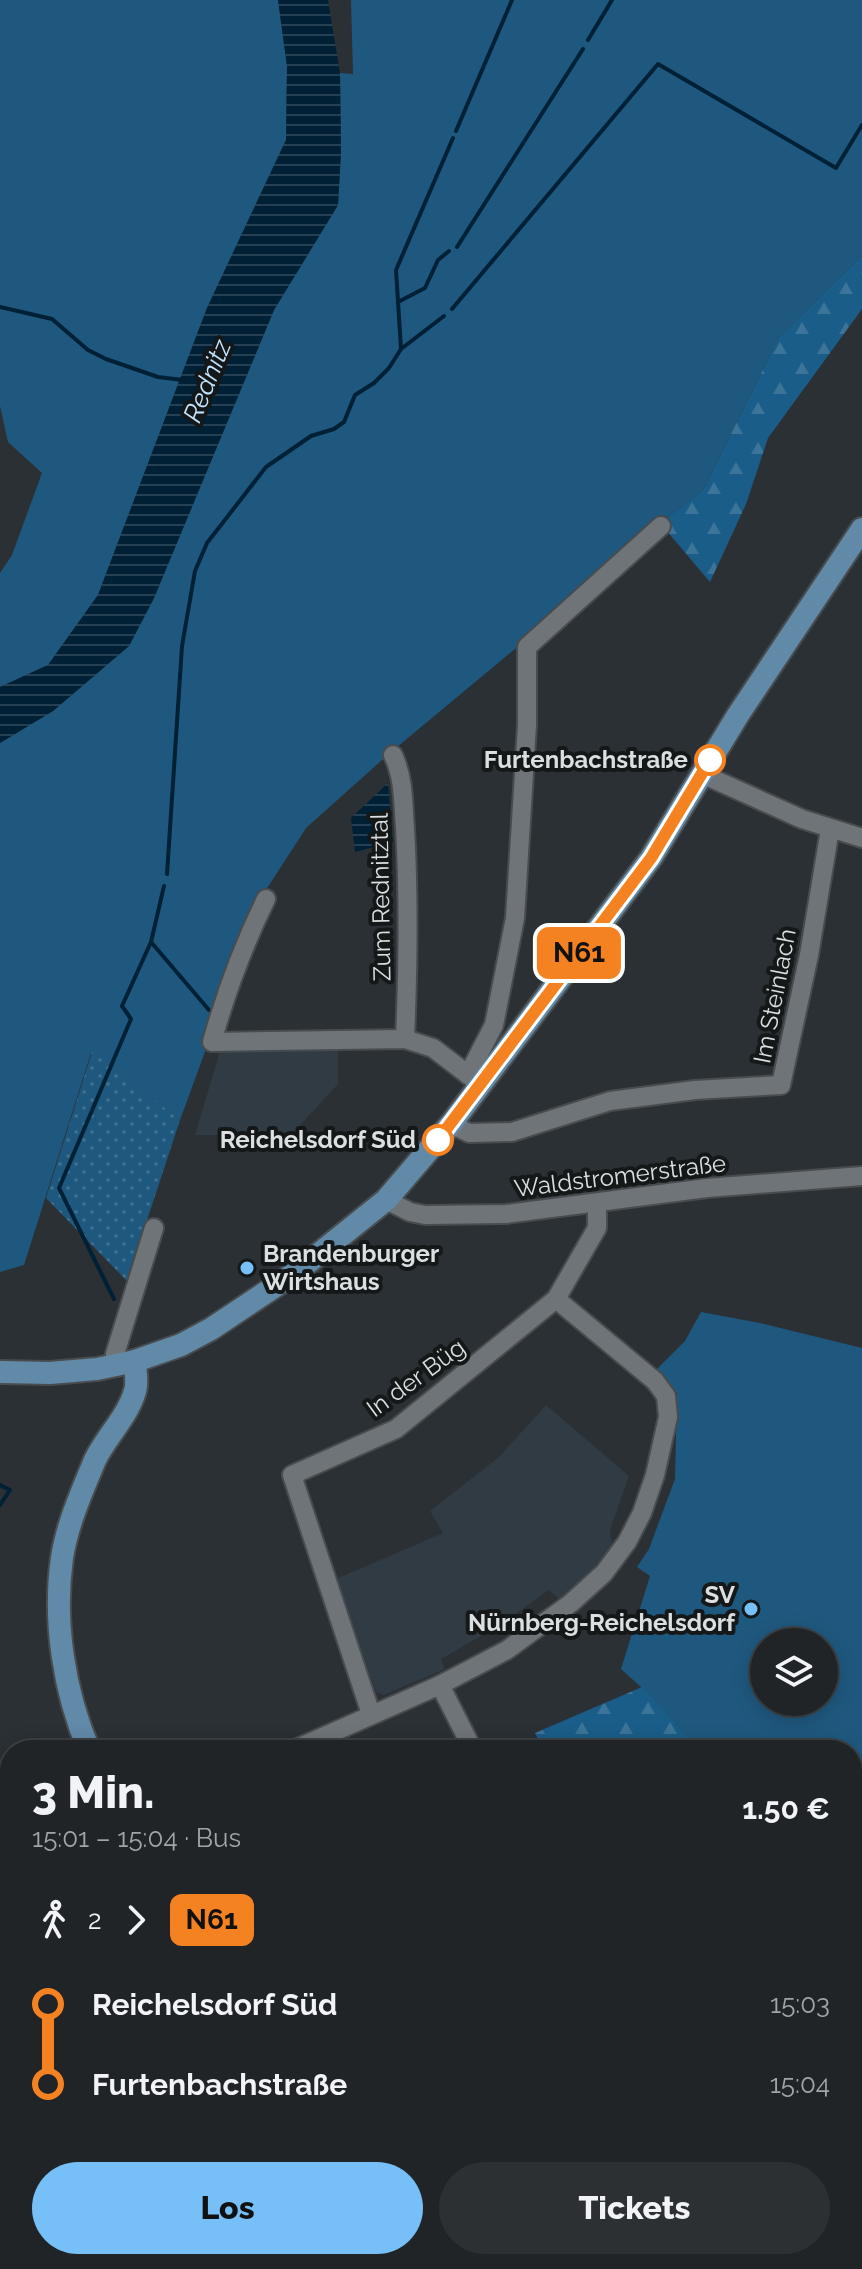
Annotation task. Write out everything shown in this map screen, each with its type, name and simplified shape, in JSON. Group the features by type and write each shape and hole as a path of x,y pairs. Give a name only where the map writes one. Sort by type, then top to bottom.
{"main road":[{"path":"0,1372 50,1373 126,1363 181,1345 211,1329 331,1246 386,1200 451,1124 475,1080 651,858 702,774 862,529"},
{"path":"85,1740 76,1716 63,1653 60,1603 62,1557 68,1532 95,1461 134,1396 136,1383 126,1363"}],"street":[{"path":"266,899 237,963 212,1042 405,1039 433,1048 475,1080 494,1025 515,918 527,725 527,647 661,526"},
{"name":"Zum Rednitztal","path":"393,755 401,772 406,850 409,954 405,1039"},
{"path":"702,774 802,819 862,838"},
{"name":"Im Steinlach","path":"451,1124 469,1133 512,1132 610,1101 695,1090 781,1085 809,955 830,829"},
{"name":"Waldstromerstraße","path":"386,1200 410,1212 425,1215 506,1214 707,1188 862,1176"},
{"name":"In der Büg","path":"371,1714 292,1475 396,1429 556,1299 597,1228 597,1203"},
{"path":"126,1363 115,1354 154,1228"},
{"path":"315,1740 440,1685 507,1650 571,1603 604,1573 627,1542 642,1513 655,1475 668,1417 666,1396 655,1381 556,1299"},
{"path":"440,1685 468,1740"}],"shaded area":[{"path":"0,0 278,0 287,66 286,140 207,308 98,595 48,665 0,687 0,573 12,555 42,473 8,442 0,406"},
{"path":"351,0 862,0 862,256 779,337 703,490 391,752 306,828 262,896 180,1120 91,1053 24,1265 0,1272 0,743 53,711 129,646 154,598 274,310 338,205 340,73 353,74"},
{"path":"338,1050 338,1084 291,1135 195,1135 220,1051"},
{"path":"92,1052 180,1120 127,1281 46,1198"},
{"name":"SV Nürnberg-Reichelsdorf","path":"701,1312 862,1348 862,1740 690,1740 621,1669 650,1576 637,1567 649,1549 675,1479 677,1393 656,1370 685,1341"},
{"path":"546,1405 629,1476 610,1530 612,1545 592,1570 559,1599 549,1590 500,1625 441,1659 445,1669 384,1695 376,1692 336,1579 443,1533 430,1511 499,1457"}],"green space":[{"path":"862,256 862,309 768,438 746,504 710,582 660,523 703,490 779,337"},
{"path":"642,1687 690,1740 539,1740 535,1733"}],"water":[{"name":"Rednitz","path":"278,0 328,0 340,73 338,205 274,310 154,598 129,646 53,711 0,743 0,687 48,665 98,595 207,308 286,140 287,66"},
{"path":"388,783 393,842 355,852 351,818"}],"waterway":[{"path":"456,131 512,0"},
{"path":"588,40 612,0"},
{"path":"457,247 583,49"},
{"path":"452,309 658,64 836,168 862,125"},
{"path":"401,349 396,270 453,138"},
{"path":"398,302 425,288 438,260 449,251"},
{"name":"Rednitz","path":"0,307 52,319 88,350 106,359 158,377 183,380"},
{"path":"167,874 182,646 195,571 207,543 266,467 311,436 334,429 344,422 355,395 374,383 389,368 401,349 444,316"},
{"path":"114,1299 59,1188 131,1019 122,1006 151,942 164,886"},
{"path":"151,942 209,1010"},
{"path":"0,1485 10,1490 0,1505"}],"bus line":[{"name":"N61","path":"438,1140 632,885 671,828 710,760"}],"place":[{"name":"Furtenbachstraße","path":"710,760"},
{"name":"Reichelsdorf Süd","path":"438,1140"},
{"name":"Brandenburger Wirtshaus","path":"247,1268"},
{"name":"SV Nürnberg-Reichelsdorf","path":"751,1609"}]}
